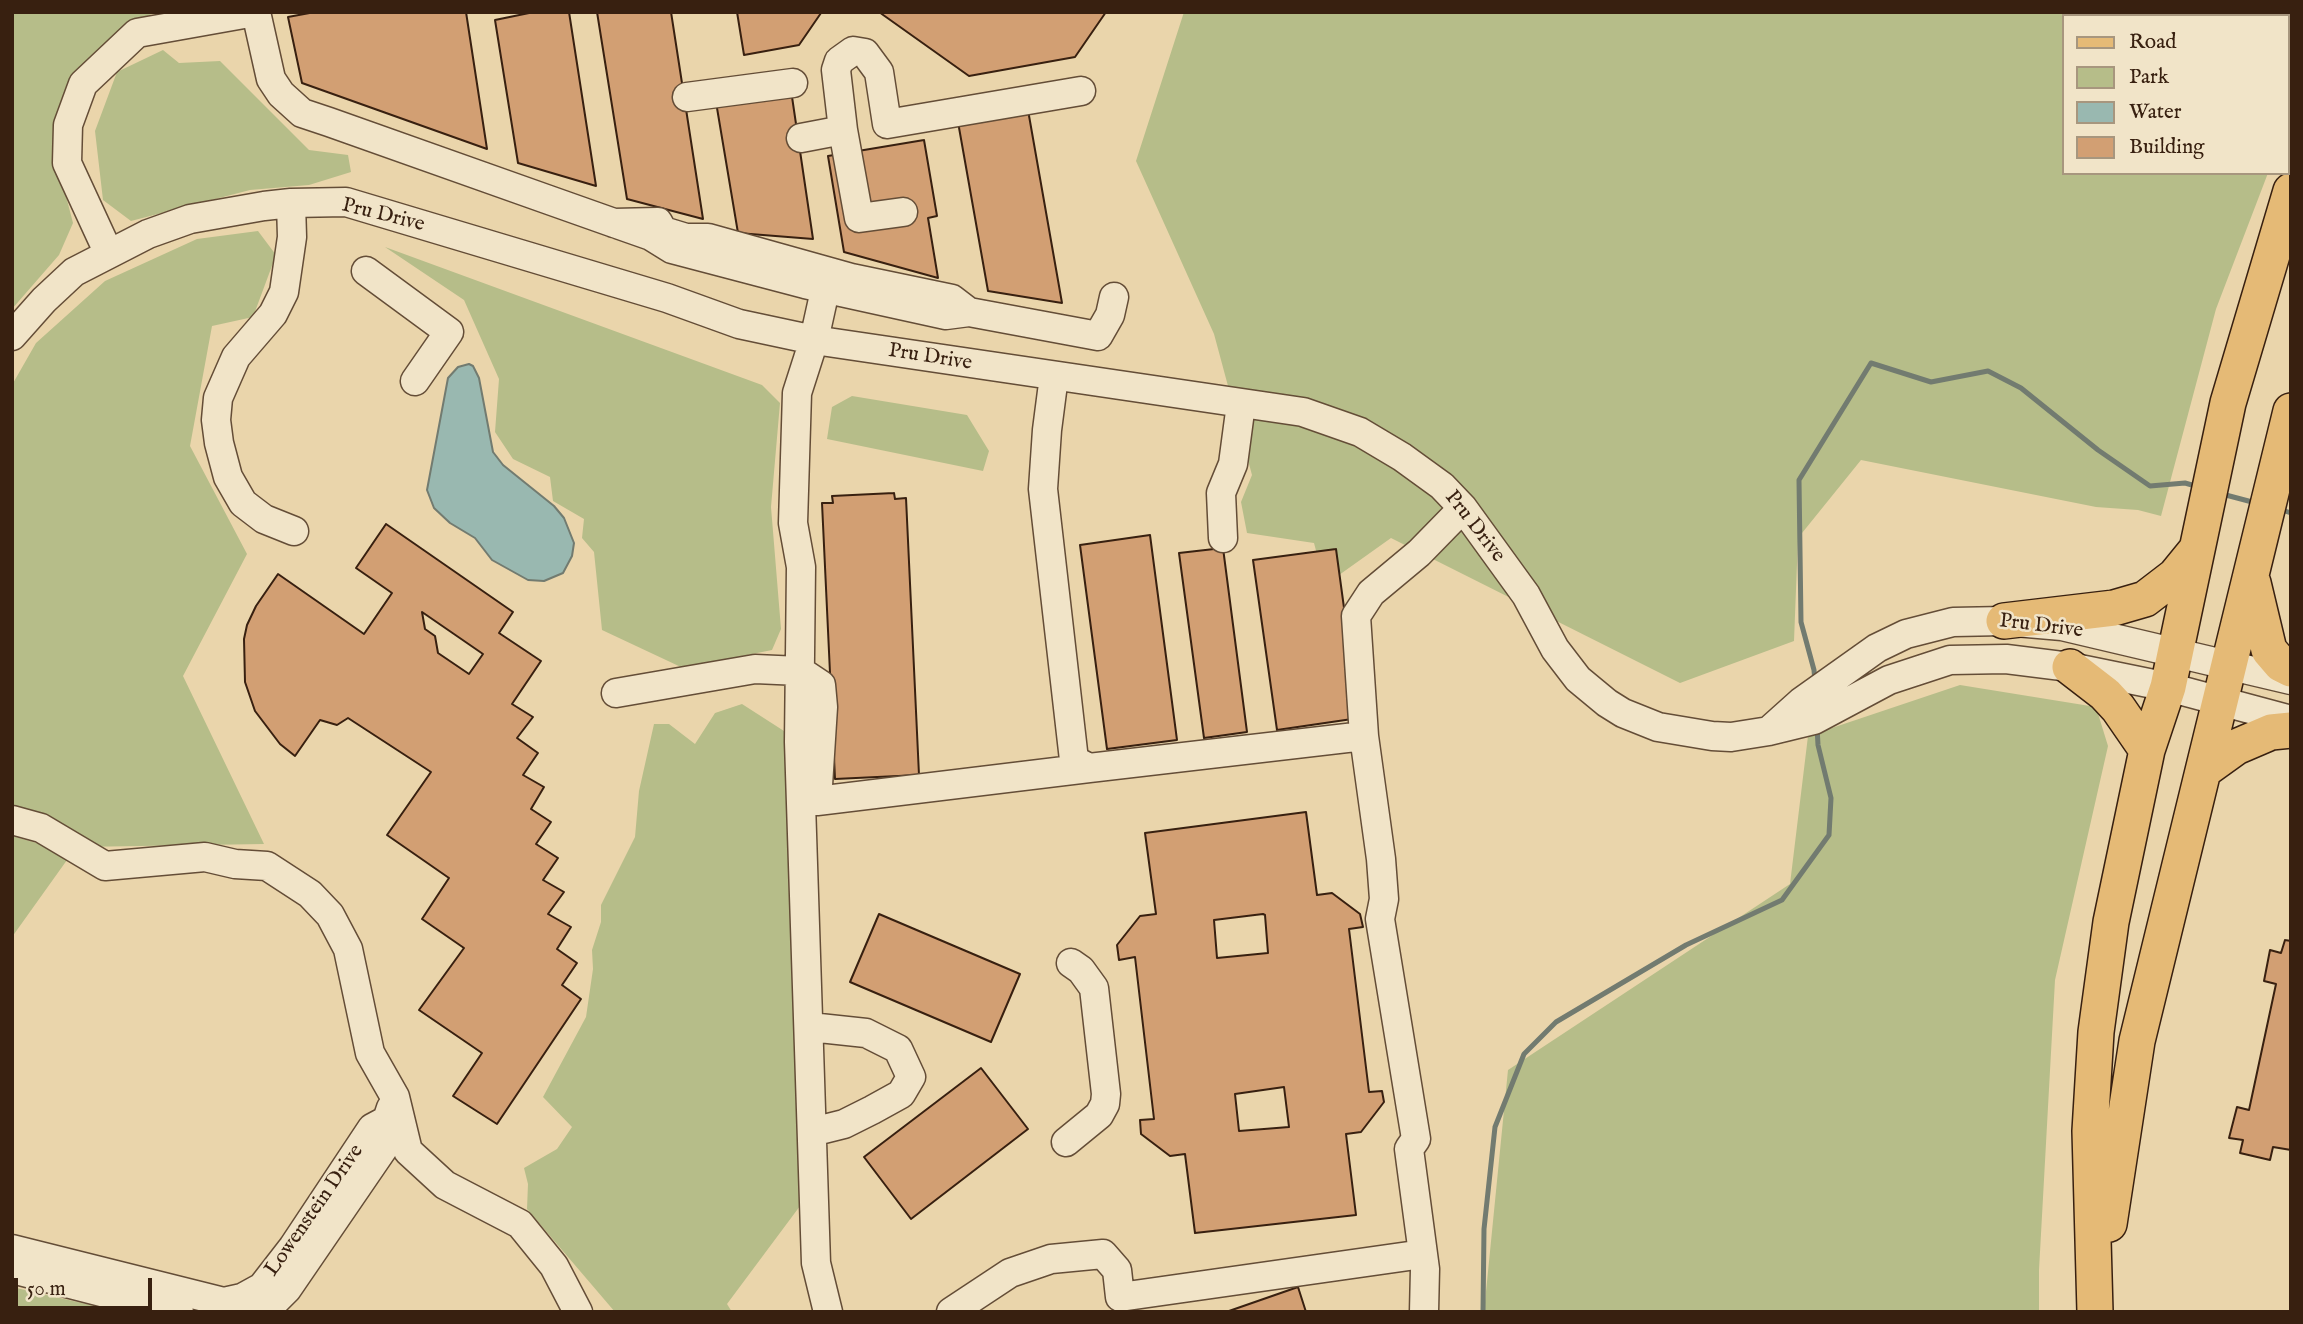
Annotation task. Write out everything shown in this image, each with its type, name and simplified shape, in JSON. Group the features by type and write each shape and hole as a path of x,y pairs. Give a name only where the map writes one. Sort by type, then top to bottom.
{"main road":[{"path":"2095,1311 2090,1131 2096,1032 2111,922 2147,750 2168,687 2228,403 2291,191"},
{"path":"2095,1311 2137,1041 2291,411"},
{"path":"2004,621 2114,608 2145,599 2175,576 2197,549"},
{"path":"2251,576 2269,650 2281,664 2291,669"},
{"path":"2070,667 2111,701 2147,750"},
{"path":"2204,771 2236,747 2271,733 2291,730"}],"street":[{"path":"109,254 67,163 68,125 83,84 136,33 256,12 271,79 281,94 302,113 651,236 672,249 827,280 946,315 970,312 1098,336 1110,315 1114,298"},
{"path":"903,212 859,218 843,130 836,70 839,61 853,51 866,54 879,72 887,124 1081,91"},
{"path":"687,97 793,83"},
{"path":"801,138 843,130"},
{"name":"Pru Drive","path":"12,336 74,272 148,234 190,219 290,203 346,202 667,298 739,324 814,340 1303,412 1360,432 1402,457 1442,486 1463,508 1526,595 1566,664 1592,691 1607,703 1640,721 1677,731 1731,737 1769,731 1819,704 1950,660 2006,659 2070,667 2168,687 2291,720"},
{"path":"290,203 292,237 284,292 273,314 236,357 218,398 216,420 228,477 243,503 264,519 295,531"},
{"path":"366,271 449,332 415,382"},
{"path":"827,280 814,340 797,393 793,523 801,567 799,742 816,1263 828,1312"},
{"path":"1054,376 1043,489 1074,760 1089,768"},
{"path":"1223,538 1221,494 1233,464 1241,404"},
{"path":"1424,1312 1423,1254 1409,1149 1416,1139 1380,919 1384,899 1381,859 1364,736 1356,616 1371,593 1419,553 1463,508"},
{"name":"Pru Drive","path":"1819,704 1877,648 1906,634 1953,622 2004,621 2062,626 2291,680"},
{"path":"616,693 755,669 800,670 821,685 823,708 817,802 1364,736"},
{"path":"12,820 41,828 105,866 205,857 235,864 267,866 310,894 330,915 348,950 370,1053 408,1151 445,1185 520,1224 554,1266 578,1312"},
{"path":"1066,1142 1098,1115 1105,1104 1106,1094 1094,988 1081,970 1072,963"},
{"path":"810,1027 866,1033 898,1049 911,1077 901,1094 872,1111 844,1124 812,1132"},
{"name":"Lowenstein Drive","path":"19,1261 225,1307 262,1287 293,1247 372,1128 391,1109"},
{"name":"Lowenstein Drive","path":"260,1312 287,1289 389,1140 391,1109"},
{"path":"951,1312 1010,1273 1051,1259 1103,1254 1117,1270 1120,1304 1423,1254"},
{"name":"Lowenstein Drive","path":"93,1279 179,1312"}],"green space":[{"path":"12,12 155,12 133,24 107,46 58,165 73,223 59,255 12,309"},
{"path":"1184,12 2291,12 2289,118 2289,14 2062,14 2062,175 2267,175 2216,309 2161,516 2138,510 2096,507 1861,460 1798,538 1794,641 1680,683 1391,538 1325,585 1314,543 1247,533 1241,502 1252,475 1214,334 1136,161"},
{"path":"163,50 179,63 220,61 309,150 348,155 351,172 309,185 250,190 131,221 103,200 95,131 117,72"},
{"path":"258,231 276,255 253,317 212,326 190,446 247,554 183,676 264,844 78,847 42,818 12,806 12,385 36,343 105,281 197,239"},
{"path":"385,247 762,385 780,403 771,507 781,629 772,650 683,668 602,630 594,552 582,538 584,519 553,501 550,477 513,459 495,432 499,379 464,300"},
{"path":"852,396 967,415 989,451 983,471 827,439 832,407"},
{"path":"1960,685 2096,707 2108,746 2055,980 2039,1312 1484,1312 1508,1070 1790,884 1808,736"},
{"path":"742,704 784,731 800,1206 727,1304 732,1312 615,1312 527,1209 528,1184 524,1168 557,1149 572,1127 543,1097 586,1017 593,969 592,950 601,922 601,905 635,837 639,791 654,724 669,724 695,744 715,713"},
{"path":"12,836 72,853 12,937"},
{"path":"12,1287 121,1312 12,1312"}],"water":[{"path":"469,364 479,378 493,452 503,465 554,506 564,518 574,543 572,556 563,573 544,581 528,580 492,560 475,538 450,523 434,508 427,490 448,378 458,367"}],"building":[{"path":"315,12 466,12 487,149 302,83 288,17"},
{"path":"534,12 569,12 596,186 518,163 495,20"},
{"path":"597,12 671,12 703,219 627,199"},
{"path":"737,12 821,13 799,45 744,55"},
{"path":"879,12 1106,12 1075,57 969,76"},
{"path":"791,90 813,239 738,233 716,102"},
{"path":"1028,110 1062,303 988,291 958,122"},
{"path":"924,140 937,216 928,218 938,278 844,252 828,156"},
{"path":"894,493 895,499 906,498 919,775 835,779 822,503 833,503 832,496"},
{"path":"386,524 513,612 499,633 541,661 512,704 533,717 517,738 538,753 523,775 544,787 531,809 551,822 536,844 558,858 543,880 564,892 548,914 571,927 557,949 577,963 562,985 581,999 497,1124 453,1096 482,1053 419,1010 464,948 422,919 449,878 387,835 431,772 348,718 337,725 320,720 295,756 280,744 255,711 245,682 244,639 247,625 256,606 278,574 364,634 392,593 356,568","holes":["422,612 483,654 469,674 438,653 435,636 425,629"]},
{"path":"1150,535 1177,740 1107,749 1080,545"},
{"path":"1223,548 1247,732 1204,738 1179,553"},
{"path":"1336,549 1359,718 1277,730 1253,560"},
{"path":"1306,812 1317,895 1332,893 1360,914 1363,927 1349,929 1369,1092 1382,1091 1384,1102 1361,1132 1346,1134 1356,1215 1195,1233 1185,1154 1170,1156 1141,1134 1140,1120 1154,1119 1135,957 1119,960 1117,945 1140,916 1156,914 1145,833","holes":["1263,914 1268,953 1217,958 1214,920","1284,1087 1289,1127 1239,1131 1235,1094"]},
{"path":"879,914 1020,974 991,1042 850,982"},
{"path":"2285,940 2291,941 2291,1150 2273,1147 2270,1160 2240,1153 2243,1140 2229,1138 2237,1107 2249,1110 2276,984 2264,981 2270,950 2281,953"},
{"path":"981,1068 1028,1129 911,1219 864,1157"},
{"path":"1298,1287 1306,1312 1229,1312 1229,1311"}],"waterway":[{"path":"1815,682 1801,622 1799,480 1871,363 1931,382 1988,371 2021,388 2098,450 2150,486 2185,483 2199,487"},
{"path":"2222,494 2256,503"},
{"path":"2279,509 2291,513"},
{"path":"1483,1312 1484,1229 1495,1127 1524,1054 1556,1022 1686,945 1782,900 1829,835 1831,798 1818,745 1817,727"}]}
